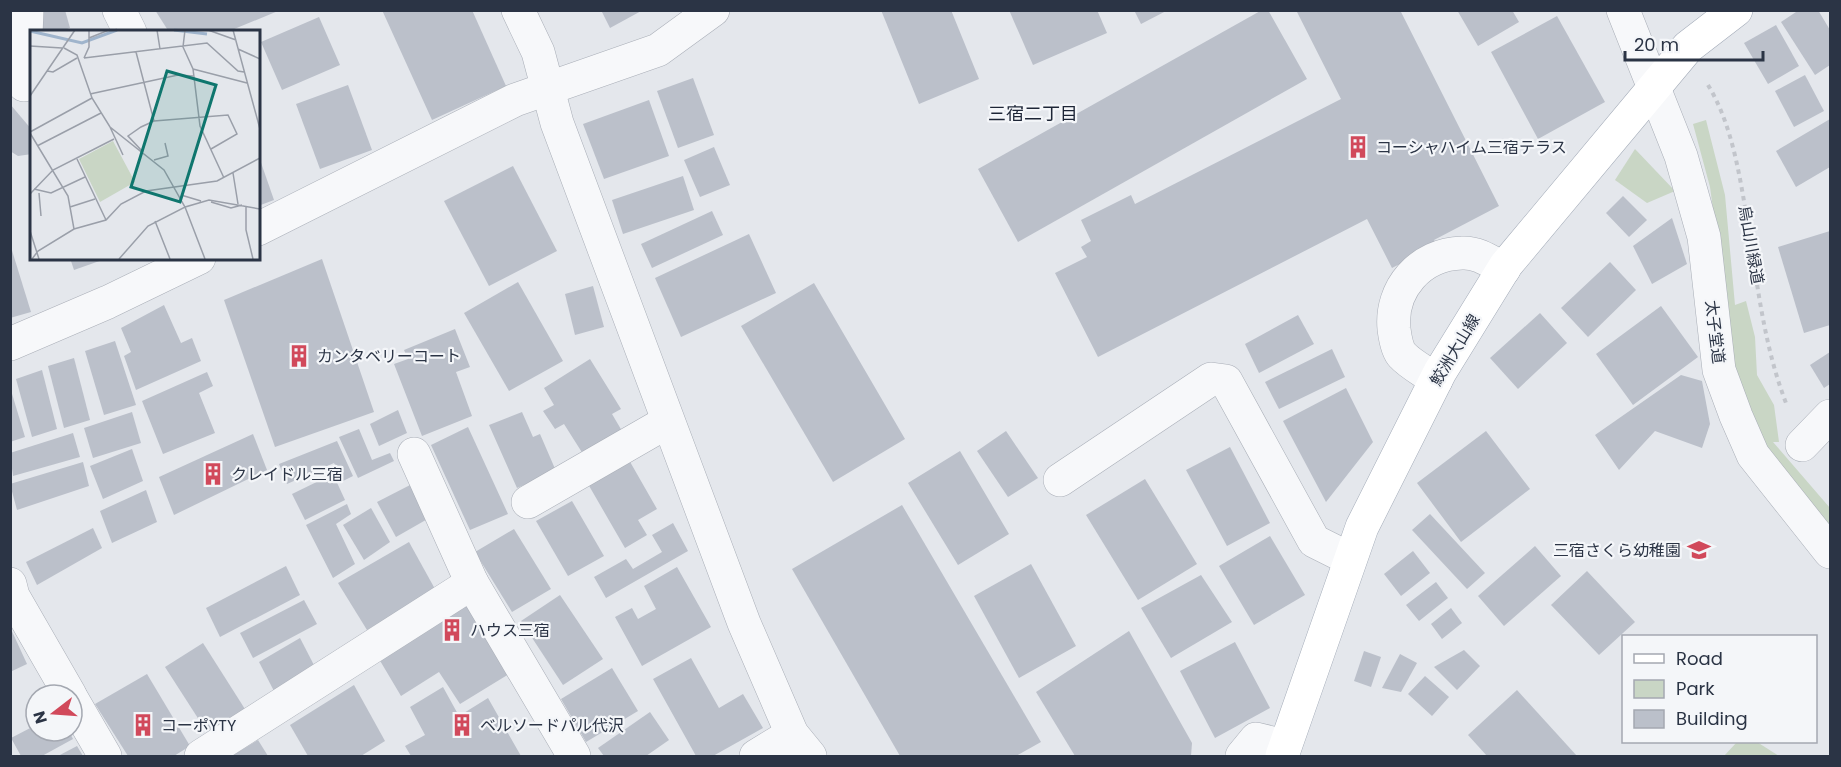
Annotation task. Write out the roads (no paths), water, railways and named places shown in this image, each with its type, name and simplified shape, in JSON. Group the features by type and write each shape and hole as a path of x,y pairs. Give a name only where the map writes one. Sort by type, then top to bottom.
{"main road":[{"name":"鮫洲大山線","path":"1283,751 1362,527 1436,380 1504,269 1688,47 1736,10"}],"street":[{"path":"24,85 27,10"},
{"path":"119,10 129,30"},
{"path":"518,10 538,52 557,123 744,623 801,745 756,756"},
{"path":"260,228 515,100 658,50 713,10"},
{"name":"太子堂道","path":"1623,10 1681,156 1704,237 1719,370 1736,416 1753,455 1830,552"},
{"path":"1436,380 1401,354 1394,335 1392,312 1397,295 1414,272 1425,263 1446,255 1463,252 1478,255 1504,269"},
{"path":"10,344 108,302 195,260"},
{"path":"1060,480 1211,379 1226,381 1314,541 1350,559"},
{"path":"1802,445 1830,416"},
{"path":"528,502 667,422"},
{"path":"414,454 472,583 574,756"},
{"path":"201,756 472,583"},
{"path":"10,584 14,596 63,683"},
{"path":"84,720 105,756"},
{"path":"1242,756 1256,739 1283,751"}],"place":[{"name":"コーシャハイム三宿テラス","path":"1358,147"},
{"name":"カンタベリーコート","path":"299,356"},
{"name":"クレイドル三宿","path":"213,474"},
{"name":"三宿さくら幼稚園","path":"1699,550"},
{"name":"ハウス三宿","path":"452,630"},
{"name":"コーポYTY","path":"143,725"},
{"name":"ベルソードパル代沢","path":"462,725"}],"district":[{"name":"三宿二丁目","path":"1033,113"}]}
